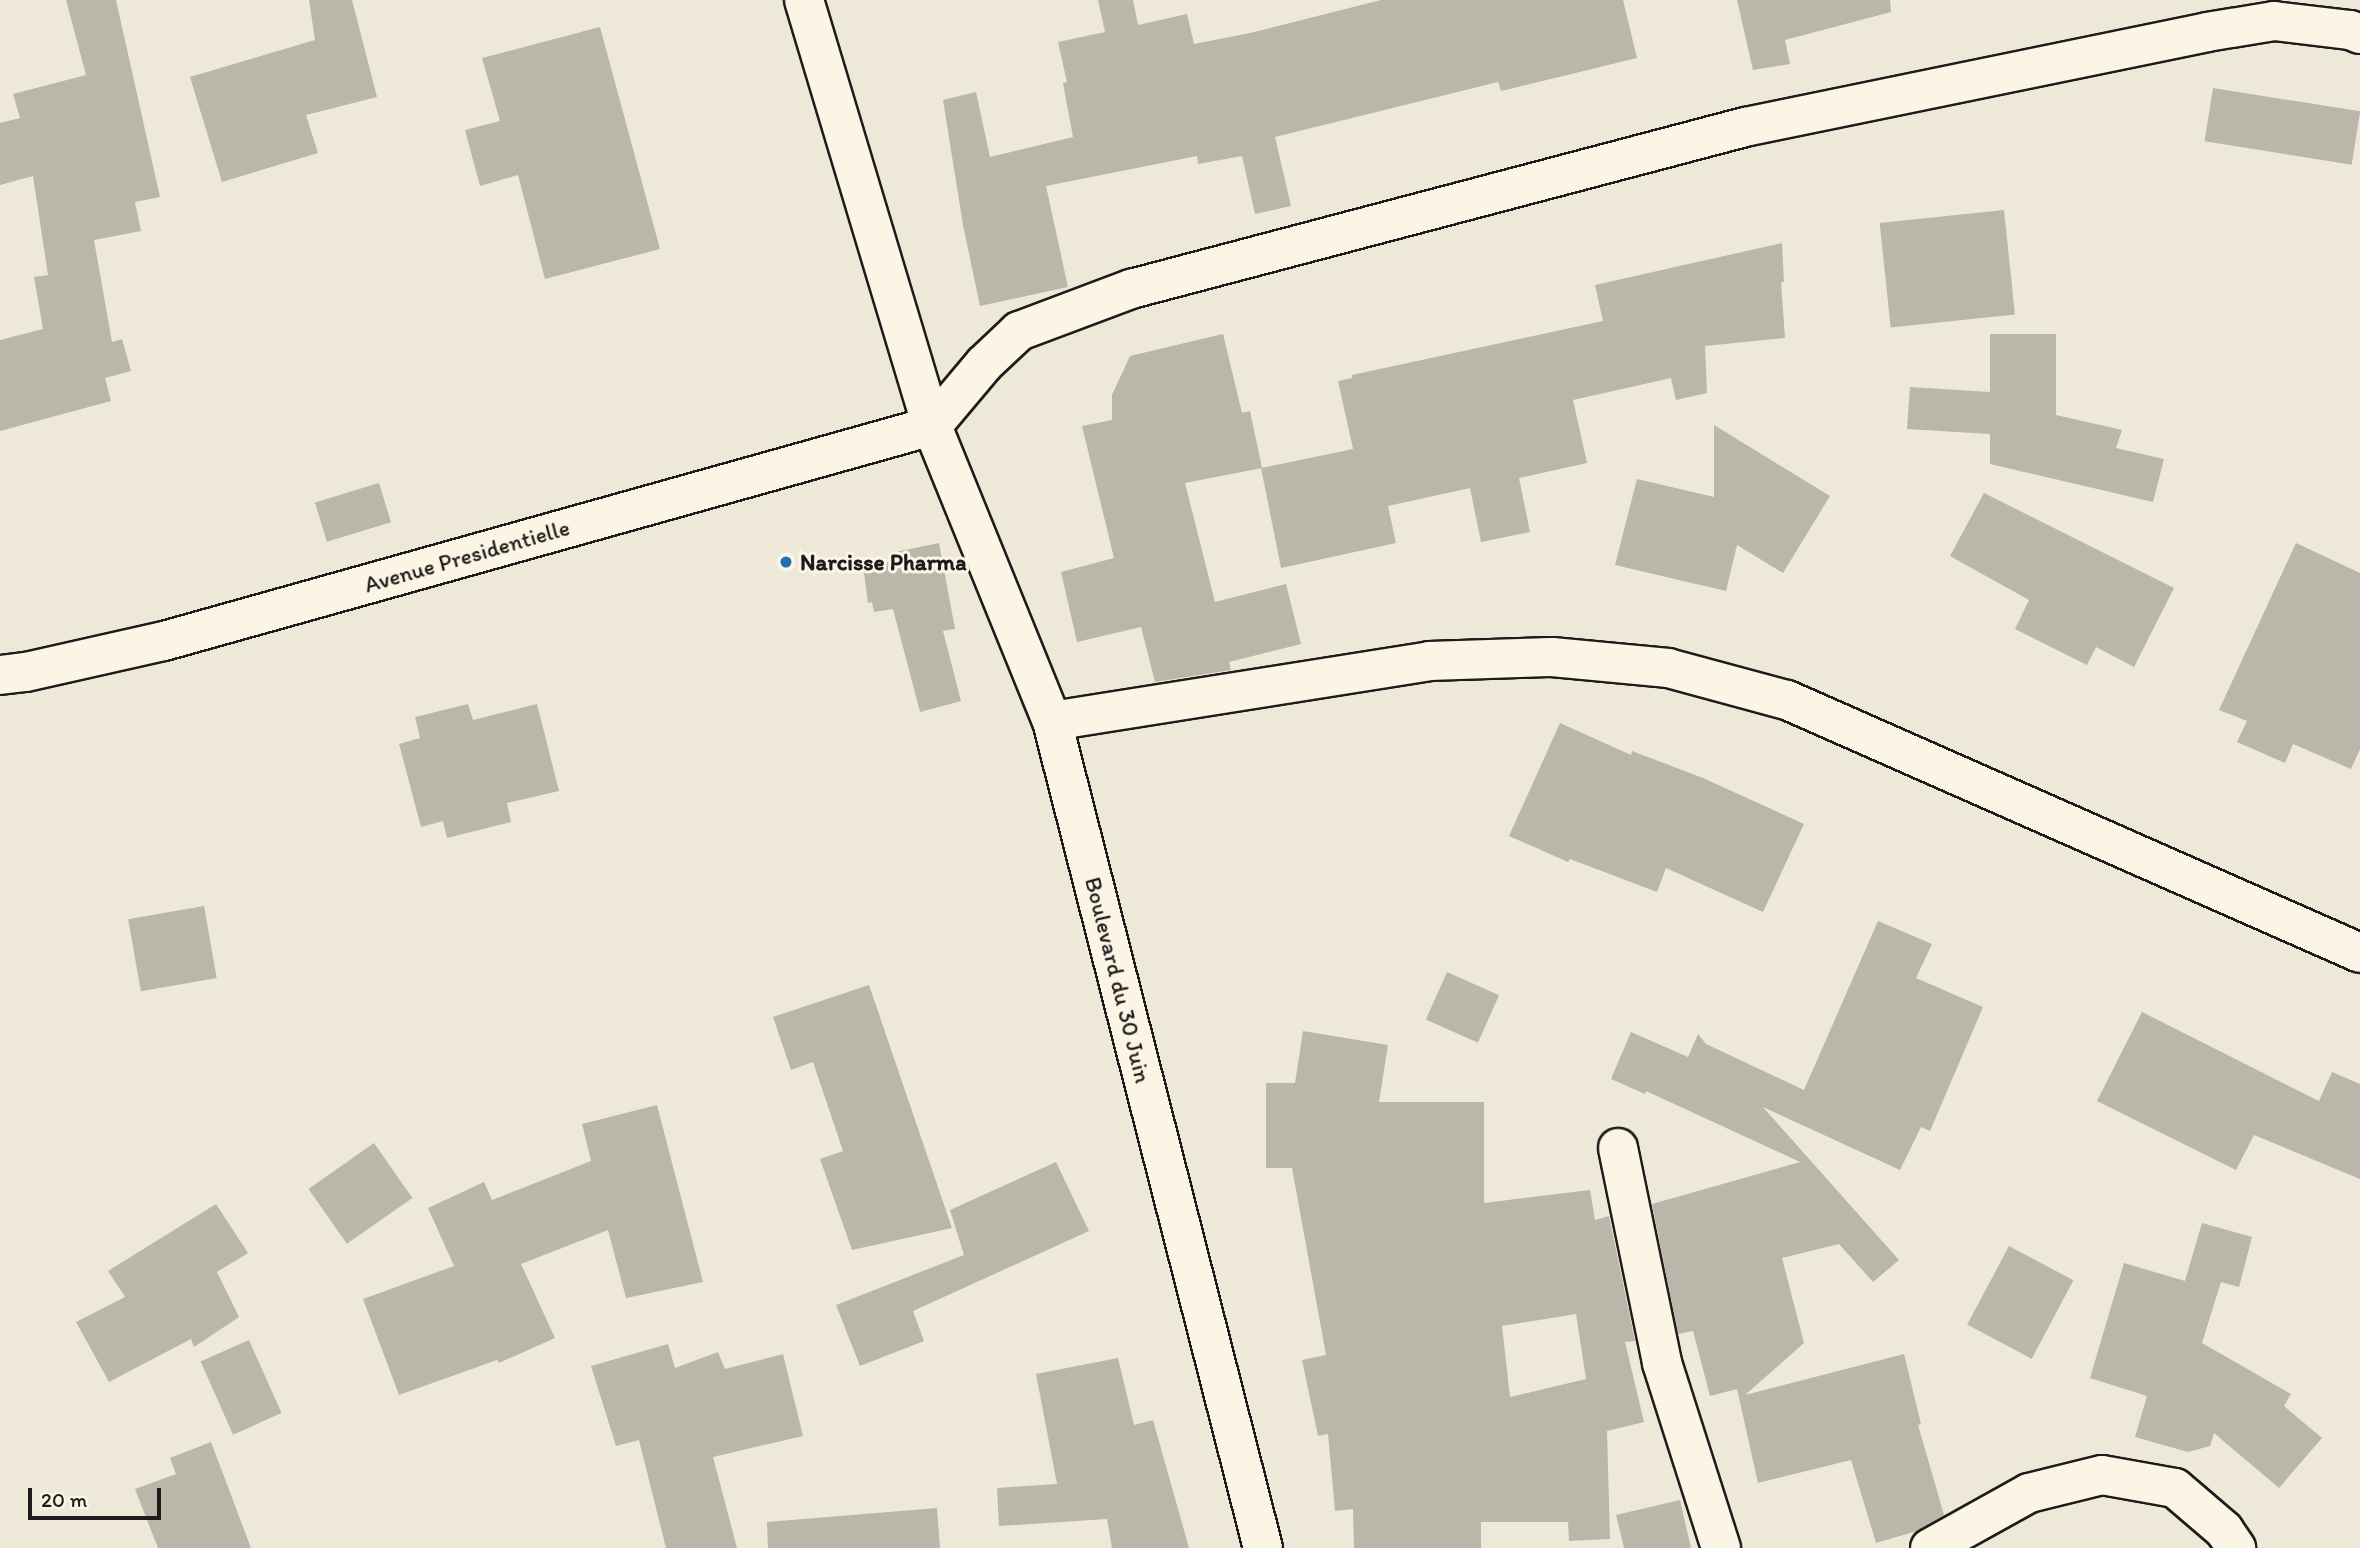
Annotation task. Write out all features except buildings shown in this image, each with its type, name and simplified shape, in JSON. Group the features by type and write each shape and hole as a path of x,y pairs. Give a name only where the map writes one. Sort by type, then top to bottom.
{"street":[{"name":"Boulevard du 30 Juin","path":"804,0 932,426 1052,721 1263,1548"},
{"path":"932,426 984,364 1019,331 1131,289 1745,127 2274,22 2350,30 2360,34"},
{"name":"Avenue Presidentielle","path":"0,675 26,672 164,640 932,426"},
{"path":"1052,721 1429,661 1552,657 1668,668 1787,700 2360,953"},
{"path":"1618,1148 1662,1363 1721,1548"},
{"path":"1930,1548 2029,1493 2102,1475 2175,1488 2224,1530 2236,1548"}],"place":[{"name":"Narcisse Pharma","path":"786,562"}]}
